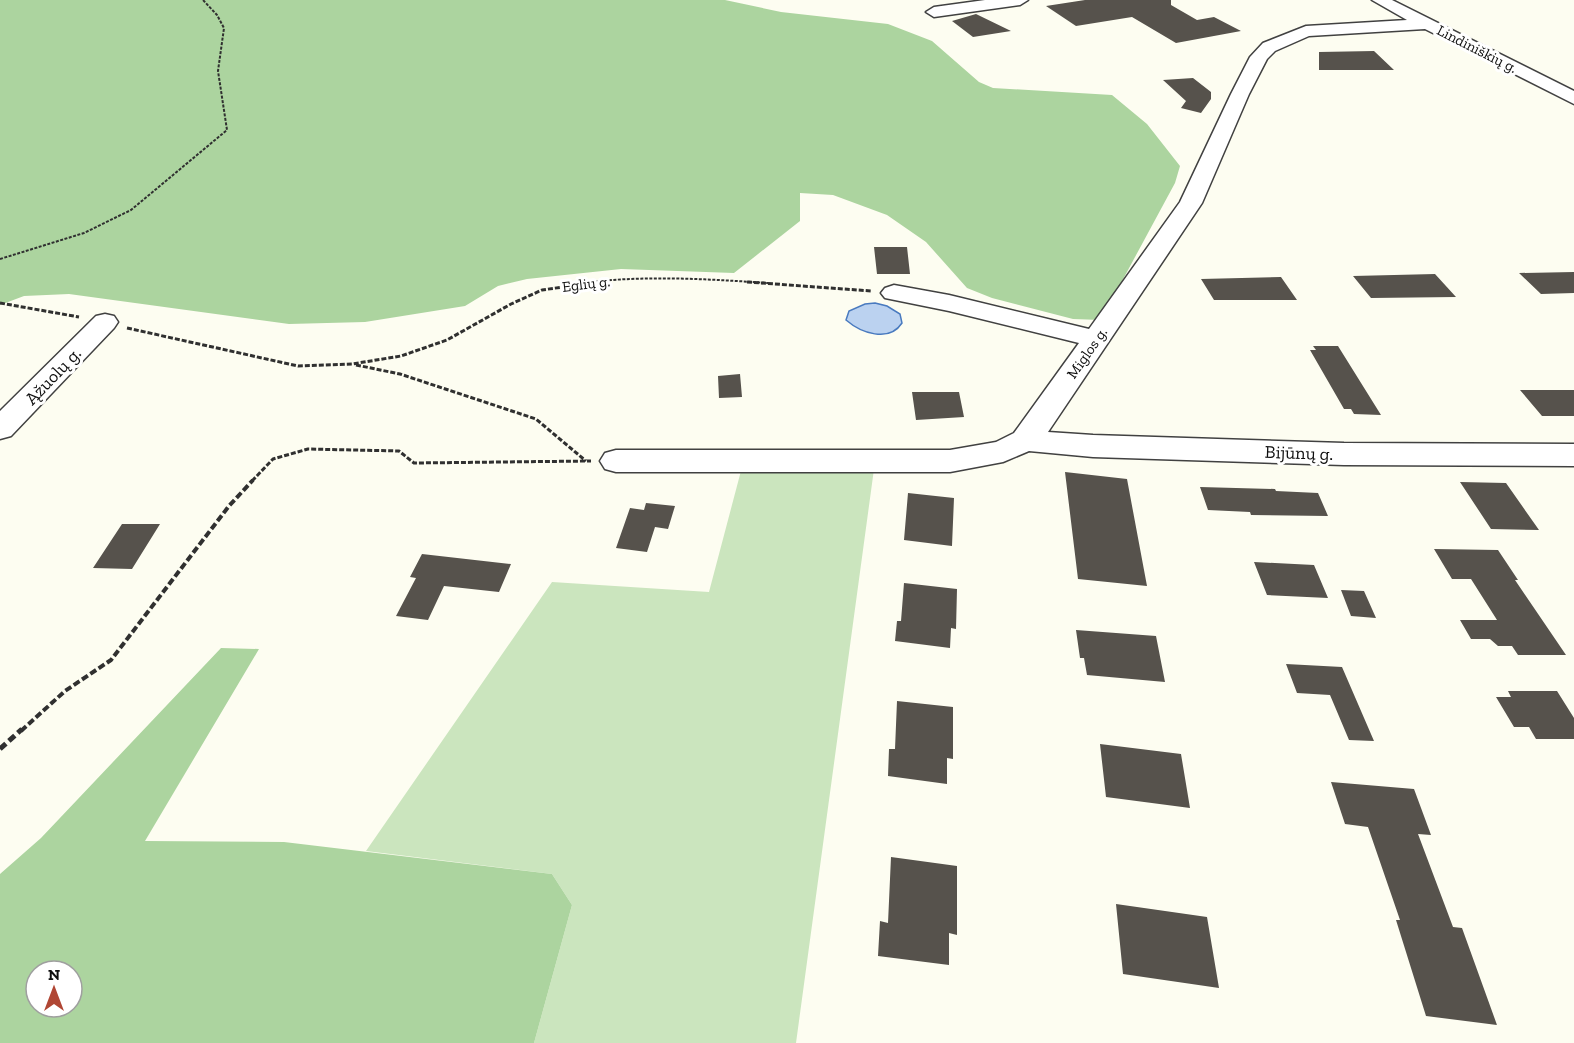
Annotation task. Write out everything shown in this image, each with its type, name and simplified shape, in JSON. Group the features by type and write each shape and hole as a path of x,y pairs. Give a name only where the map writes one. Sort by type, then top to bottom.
{"street":[{"path":"934,12 1020,0"},
{"path":"1384,2 1422,12"},
{"name":"Lindiniškių g.","path":"1384,2 1422,12 1574,98"},
{"name":"Miglos g.","path":"615,461 950,461 1003,451 1025,440 1039,423 1095,339 1112,319 1169,232 1191,203 1259,57 1284,39 1306,31 1422,12"},
{"path":"894,293 960,306 1095,339"},
{"name":"Ąžuolų g.","path":"0,429 98,320"},
{"name":"Bijūnų g.","path":"1025,440 1093,446 1344,454 1574,455"}],"path":[{"path":"0,259 84,233 131,210 227,130 228,117 221,100 217,71 218,49 224,28 217,15 203,0"},
{"name":"Eglių g.","path":"0,303 98,320 227,352 298,366 352,364 401,356 447,340 511,304 542,290 585,283 629,279 693,278 894,293"},
{"path":"352,364 400,374 536,419 588,461"},
{"path":"0,749 65,691 111,660 229,506 273,459 308,449 399,451 414,463 615,461"}],"green space":[{"path":"0,0 725,0 781,12 888,24 932,41 979,82 993,88 1112,95 1147,124 1180,166 1175,183 1101,320 1073,319 992,298 967,288 926,242 887,215 833,195 800,193 800,221 734,273 621,269 527,279 498,286 465,306 365,322 289,324 69,294 24,296 0,305"},
{"path":"742,467 874,469 796,1043 534,1043 572,905 552,874 366,851 552,582 709,592"},
{"path":"221,648 259,649 145,841 284,842 552,874 572,905 534,1043 0,1043 0,874 41,838"}],"water":[{"path":"875,303 887,306 900,314 902,323 890,333 875,334 859,329 846,320 849,311 865,304"}],"building":[{"path":"1085,0 1171,0 1171,5 1197,20 1214,17 1241,31 1176,43 1132,17 1076,26 1046,6"},
{"path":"976,14 1011,31 973,37 952,21"},
{"path":"1374,51 1394,70 1319,70 1319,52"},
{"path":"1193,78 1211,92 1211,99 1201,113 1181,108 1186,101 1163,80"},
{"path":"874,247 907,247 910,274 877,274"},
{"path":"1574,272 1574,293 1541,294 1519,273"},
{"path":"1435,274 1456,297 1371,298 1353,276"},
{"path":"1281,277 1297,300 1214,300 1201,279"},
{"path":"1313,346 1338,346 1381,415 1354,414 1351,409 1344,409 1310,350 1316,350"},
{"path":"740,374 742,397 719,398 718,376"},
{"path":"1520,390 1574,390 1574,416 1542,416"},
{"path":"912,392 959,392 964,417 916,420"},
{"path":"1065,472 1127,479 1147,586 1078,579"},
{"path":"1460,482 1506,483 1539,530 1491,529"},
{"path":"1200,487 1275,489 1276,491 1318,493 1328,516 1251,515 1250,512 1208,510"},
{"path":"908,493 954,498 952,546 904,540"},
{"path":"646,503 675,506 668,529 655,527 647,552 616,548 630,508 644,510"},
{"path":"122,524 160,524 132,569 93,568"},
{"path":"1434,549 1498,550 1518,580 1515,580 1566,655 1518,655 1512,646 1498,646 1490,639 1471,639 1460,620 1497,620 1471,579 1452,579"},
{"path":"422,554 511,564 499,592 444,586 428,620 396,616 416,578 410,577"},
{"path":"1254,562 1314,565 1328,598 1267,595"},
{"path":"904,583 957,589 956,629 951,628 950,648 895,641 897,621 901,621"},
{"path":"1341,590 1364,591 1376,618 1351,616"},
{"path":"1076,630 1156,636 1165,682 1087,675 1084,658 1080,658"},
{"path":"1286,664 1342,667 1374,741 1349,740 1330,695 1297,693"},
{"path":"1508,691 1557,691 1574,718 1574,739 1536,739 1529,727 1514,727 1496,697 1511,697"},
{"path":"897,701 953,707 953,759 947,758 947,784 888,776 889,749 895,749"},
{"path":"1100,744 1181,754 1190,808 1106,797"},
{"path":"1331,782 1414,789 1431,835 1418,834 1453,927 1462,928 1497,1025 1426,1016 1396,920 1400,920 1368,827 1345,824"},
{"path":"891,857 957,866 957,935 949,933 949,965 878,956 880,921 888,923"},
{"path":"1116,904 1207,917 1219,988 1123,974"}]}
